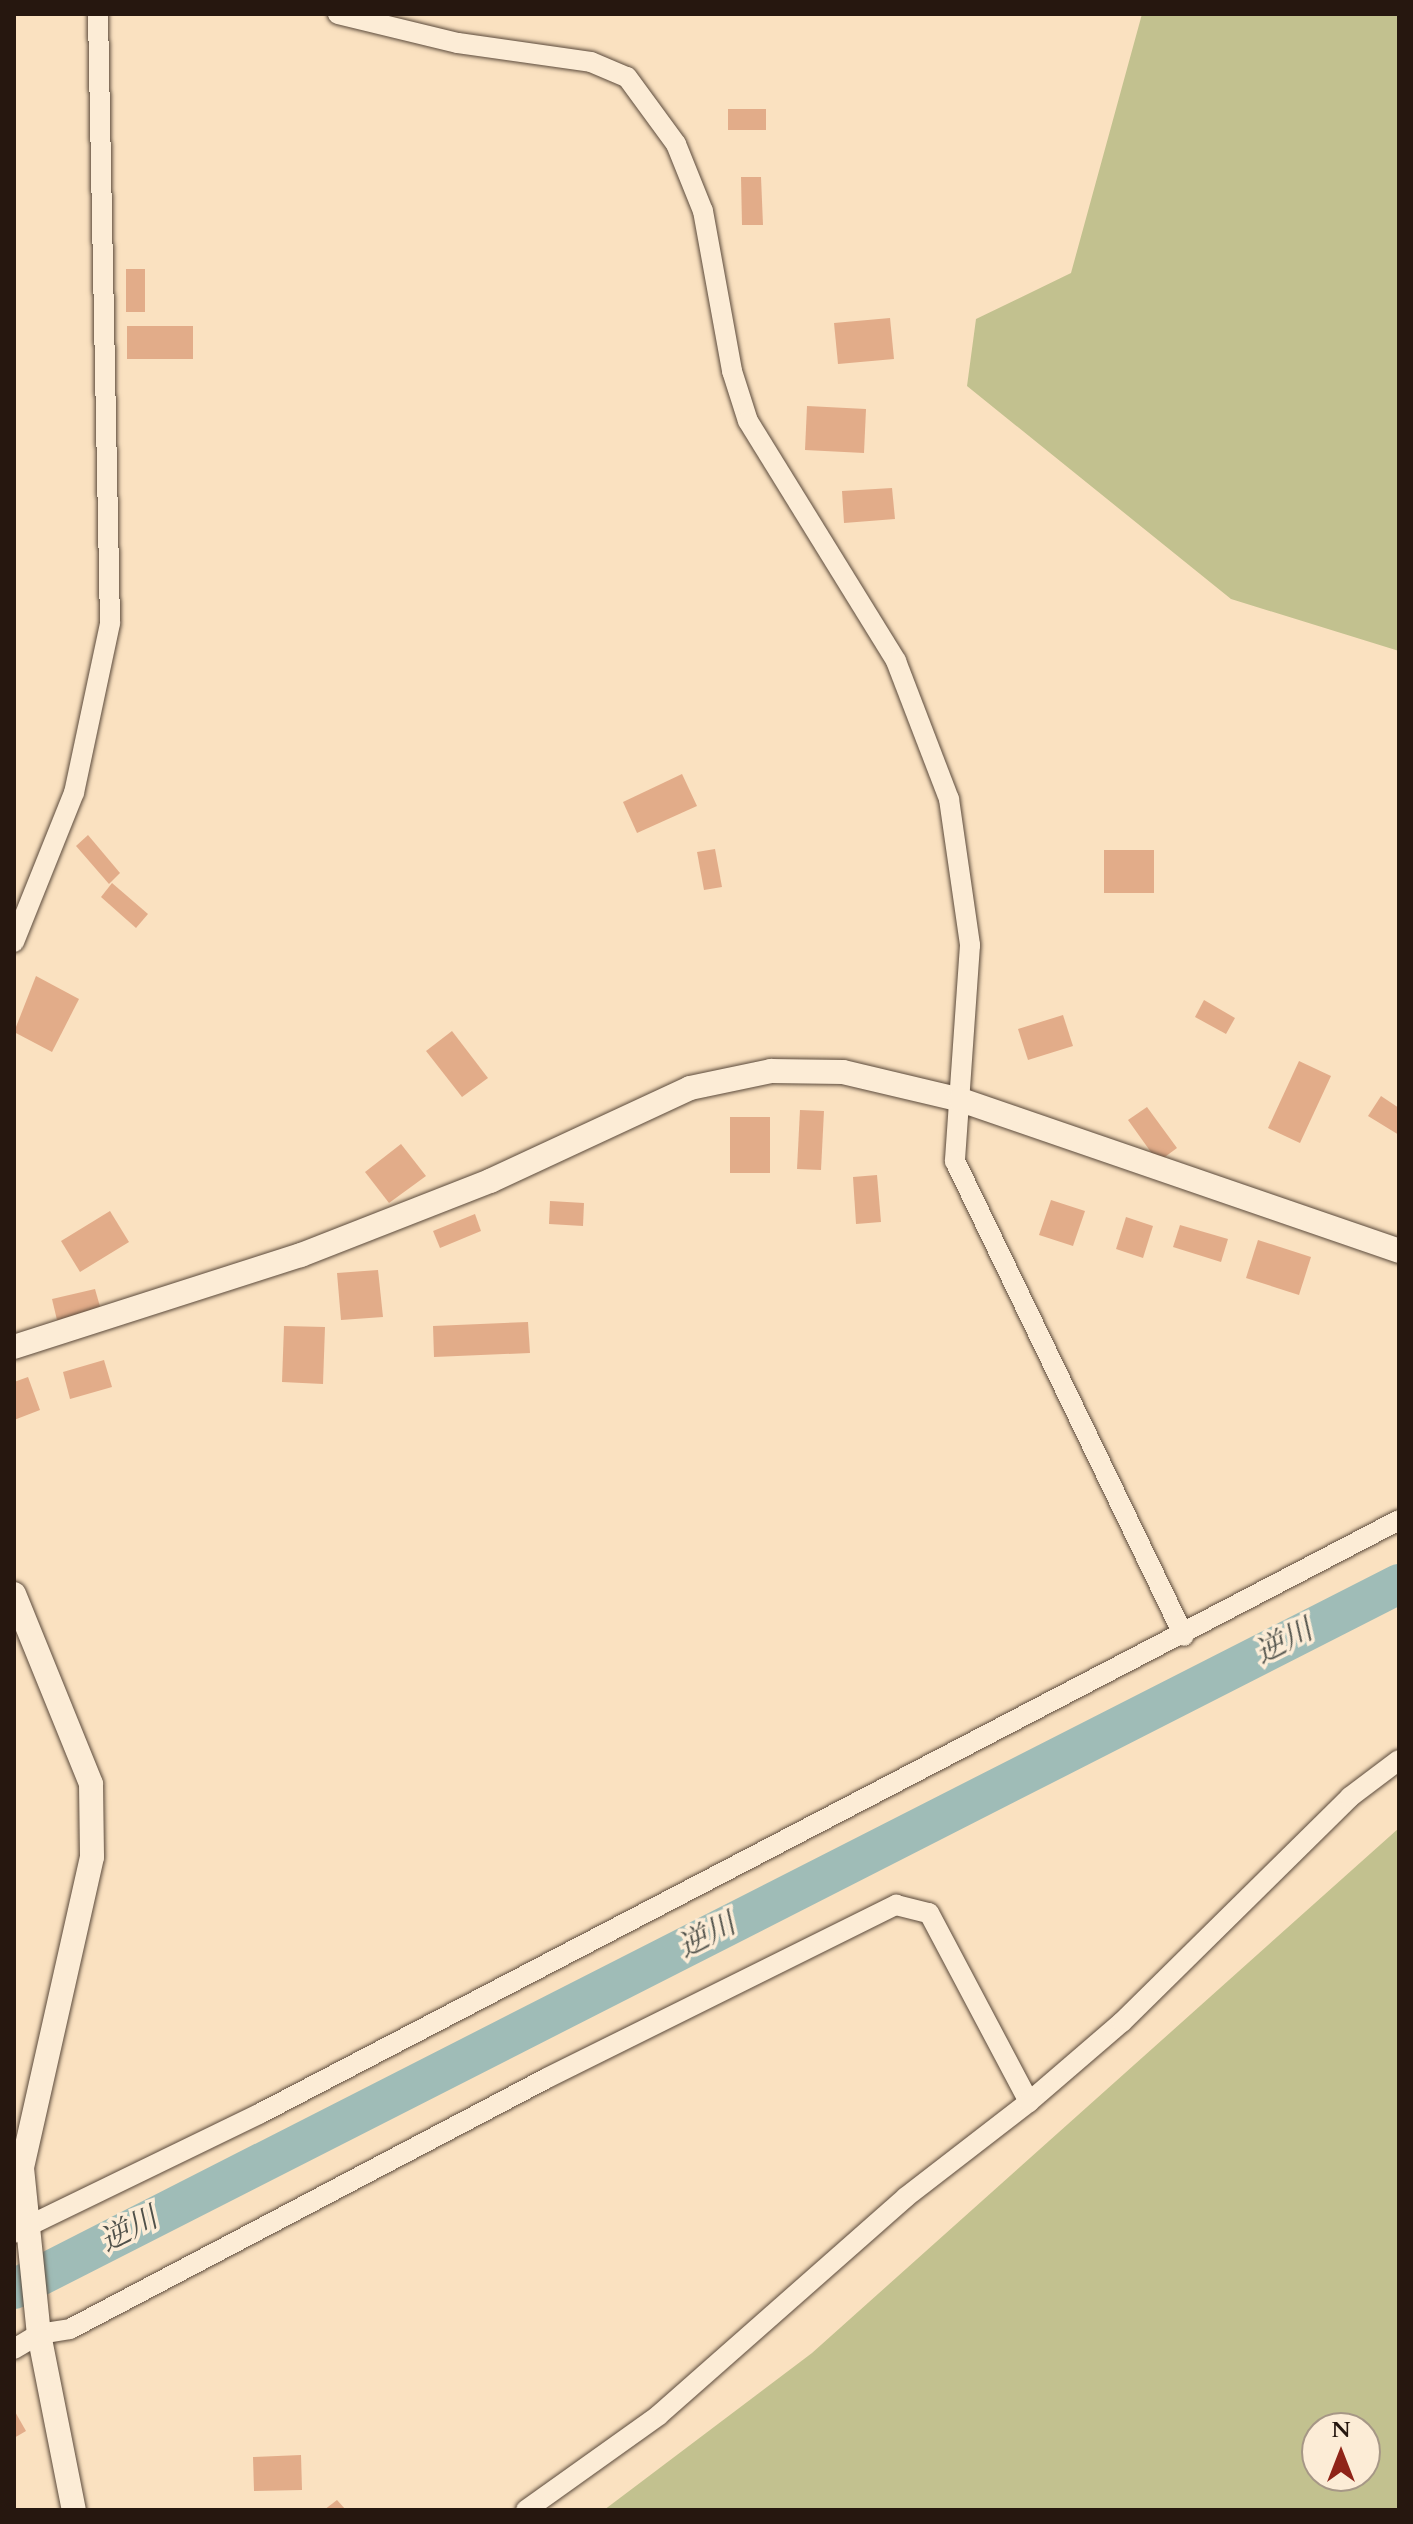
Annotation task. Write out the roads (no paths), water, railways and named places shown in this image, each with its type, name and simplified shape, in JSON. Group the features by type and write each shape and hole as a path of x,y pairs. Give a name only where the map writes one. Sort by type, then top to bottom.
{"street":[{"path":"14,942 74,793 110,623 98,14"},
{"path":"338,14 458,43 591,62 627,77 654,104 703,211 732,371 748,421 890,651 935,752 967,896 961,1100 955,1161 1184,1636"},
{"path":"14,1347 301,1255 490,1181 690,1088 771,1071 843,1072 961,1100 1399,1251"},
{"path":"20,2229 259,2114 1184,1636 1399,1520"},
{"path":"14,1594 91,1784 92,1857 22,2168 20,2229 74,2510"},
{"path":"526,2510 659,2415 906,2197 1029,2102 1122,2022 1350,1797 1399,1760"},
{"path":"14,2349 39,2334 70,2329 547,2078 896,1905 914,1904 934,1920 1029,2102"}],"waterway":[{"name":"逆川","path":"14,2289 1399,1584"}]}
